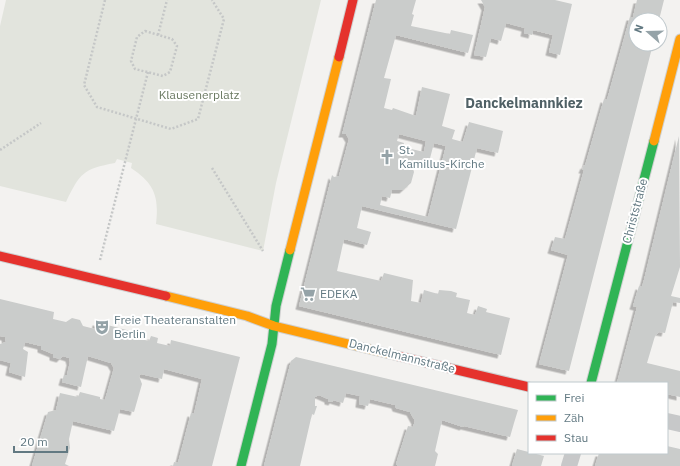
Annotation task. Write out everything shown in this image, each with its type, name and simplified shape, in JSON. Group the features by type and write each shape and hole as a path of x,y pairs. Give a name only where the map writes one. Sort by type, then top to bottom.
{"street":[{"path":"241,466 272,344 276,306 353,0"},
{"name":"Christstraße","path":"591,382 680,39"},
{"path":"0,256 247,316 274,326"},
{"name":"Danckelmannstraße","path":"274,326 528,387"},
{"path":"668,421 680,424"},
{"path":"569,466 573,454"}],"path":[{"path":"105,0 84,85 97,107 171,129 198,119 224,19 212,0"},
{"path":"158,35 167,0"},
{"path":"145,32 158,35 172,39 177,46 170,72 163,76 136,69 131,61 137,37 145,32"},
{"path":"100,260 148,72"},
{"path":"0,150 41,124"},
{"path":"212,168 263,251"}],"green space":[{"name":"Klausenerplatz","path":"6,0 321,0 276,183 263,251 156,224 157,206 154,192 145,180 131,168 132,163 117,159 115,163 89,170 79,178 66,202 0,186 0,26"}],"building":[{"path":"376,0 416,0 412,14 414,15 411,26 450,34 451,30 473,35 468,53 396,35 384,78 391,79 384,108 392,110 393,108 416,116 422,87 450,94 442,126 455,130 452,139 463,142 469,122 503,131 498,153 477,148 456,229 362,206 357,228 371,232 367,245 344,239 337,271 381,281 384,273 413,280 411,301 421,303 424,290 438,294 439,290 451,291 457,293 456,297 470,300 467,313 475,315 478,306 487,309 486,312 510,318 501,355 299,306 332,175 334,177 339,176 349,139 346,134 342,134","holes":["399,134 426,141 424,152 403,147 404,143 397,141","434,143 446,146 428,217 380,205 382,196 390,198 392,190 403,190 411,183 414,172 411,162 428,166"]},
{"path":"481,0 555,0 572,4 560,55 549,52 553,35 533,30 532,35 524,33 525,28 506,23 501,41 491,38 486,57 474,55 485,7"},
{"path":"637,0 664,0 661,12 634,12"},
{"path":"628,24 628,52 651,52 569,371 539,364 568,255 551,250 555,237 565,239 584,170 582,170 584,165 585,166 604,99 607,100"},
{"path":"679,136 680,267 671,296 680,298 680,303 673,302 665,333 659,332 655,336 647,363 680,371 680,397 668,394 668,382 617,382 637,307 633,306 639,286 642,287"},
{"path":"0,299 54,312 53,319 66,322 72,318 80,320 83,326 95,329 96,322 138,333 137,338 149,341 151,336 158,338 157,343 170,346 171,340 240,357 212,466 173,466 174,462 178,463 191,413 194,414 202,379 164,369 162,379 141,374 139,376 142,384 134,412 120,409 114,431 73,421 69,439 70,448 65,464 69,466 32,466 48,412 56,410 60,393 78,397 80,392 100,397 100,399 105,400 114,368 111,363 88,356 81,387 62,382 64,375 67,375 70,362 69,358 63,356 60,359 53,357 53,354 41,349 41,346 25,342 23,349 28,352 25,377 9,372 11,363 0,360 0,344 6,342 5,337 0,336"},
{"path":"296,357 518,410 510,437 463,427 442,420 435,451 438,454 435,466 398,466 396,464 408,426 413,427 415,421 410,412 396,408 395,405 370,399 368,406 359,404 360,396 346,393 343,403 333,400 332,402 328,401 328,399 319,395 315,397 315,406 317,406 314,415 312,414 300,466 264,466 291,361"},
{"path":"668,446 680,449 680,466 595,466 599,454 668,454"},
{"path":"517,449 528,452 528,454 544,456 541,466 512,466"}],"traffic: fast":[{"path":"591,382 654,141"},
{"path":"241,466 272,344 276,306 290,250"}],"traffic: slow":[{"path":"654,141 680,39"},
{"path":"290,250 339,57"},
{"path":"166,296 247,316 274,326 398,356"}],"traffic: jam":[{"path":"339,57 353,0"},
{"path":"0,256 166,296"},
{"path":"398,356 528,387"}],"place":[{"name":"St. Kamillus-Kirche","path":"387,157"},
{"name":"EDEKA","path":"308,294"},
{"name":"Freie Theateranstalten Berlin","path":"102,327"}],"district":[{"name":"Danckelmannkiez","path":"524,103"}]}
